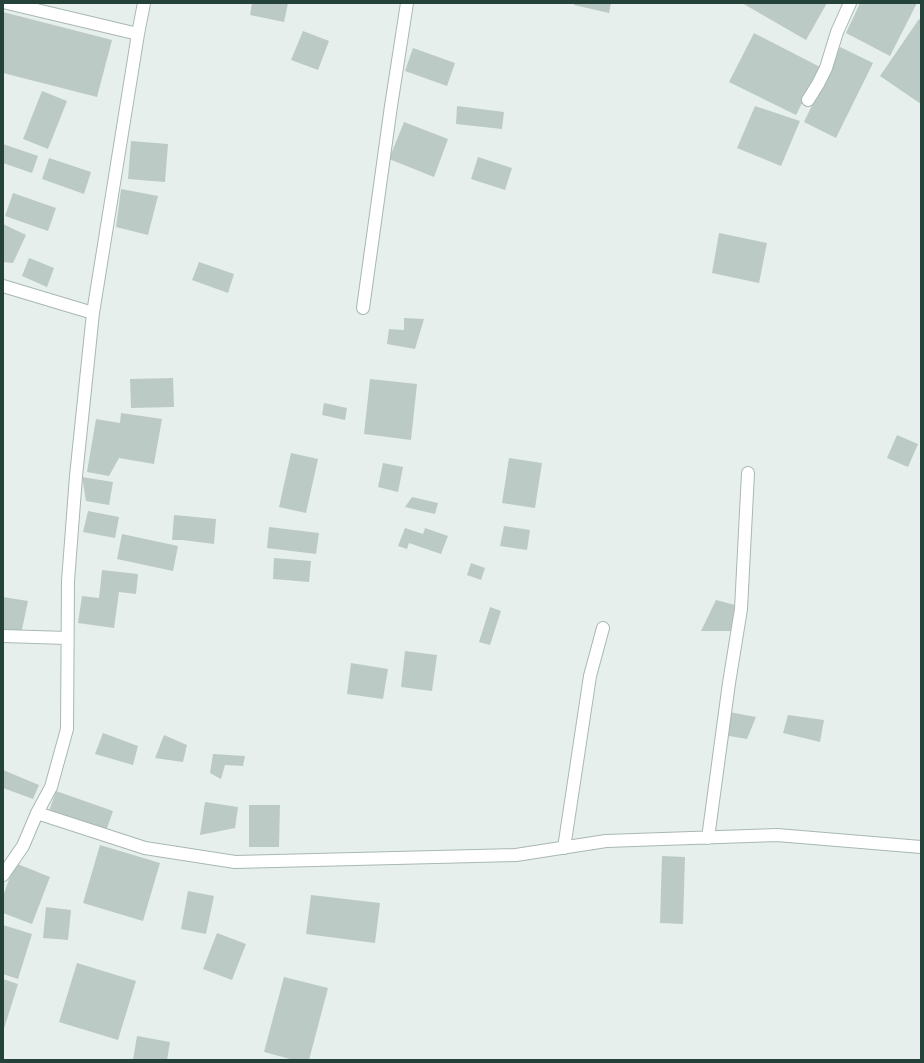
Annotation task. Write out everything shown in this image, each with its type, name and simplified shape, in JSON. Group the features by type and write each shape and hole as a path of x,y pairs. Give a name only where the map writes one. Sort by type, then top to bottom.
{"street":[{"path":"7,3 138,34"},
{"path":"3,875 23,846 37,812 51,787 67,729 68,581 76,476 93,313 144,3"},
{"path":"363,308 407,3"},
{"path":"808,100 826,68 837,32 850,3"},
{"path":"3,286 93,313"},
{"path":"708,838 741,609 748,473"},
{"path":"564,848 590,676 603,628"},
{"path":"3,636 67,638"},
{"path":"37,812 145,848 235,862 516,855 606,841 778,835 921,847"}],"building":[{"path":"252,3 288,3 284,22 250,15"},
{"path":"575,3 611,3 609,13 574,5"},
{"path":"742,3 827,3 806,40"},
{"path":"860,3 917,3 890,56 846,33"},
{"path":"3,12 112,40 97,97 3,73"},
{"path":"919,19 921,21 921,104 880,76"},
{"path":"303,31 329,41 318,70 291,60"},
{"path":"754,33 820,67 796,115 729,82"},
{"path":"840,47 873,63 836,138 804,122"},
{"path":"413,48 455,63 447,86 405,71"},
{"path":"42,91 67,101 48,149 23,139"},
{"path":"457,106 504,112 502,129 456,124"},
{"path":"755,106 800,121 781,166 737,148"},
{"path":"404,122 448,139 434,177 389,159"},
{"path":"131,141 168,144 165,182 128,179"},
{"path":"3,144 38,156 32,173 3,163"},
{"path":"478,157 512,168 505,190 471,179"},
{"path":"49,158 91,172 84,194 42,179"},
{"path":"121,189 158,196 148,235 116,227"},
{"path":"13,193 56,208 48,231 5,216"},
{"path":"3,224 26,235 13,263 3,262"},
{"path":"719,233 767,243 759,283 712,273"},
{"path":"29,258 54,268 47,287 22,276"},
{"path":"199,262 234,274 228,293 192,280"},
{"path":"404,318 424,319 415,349 387,344 389,329 404,330"},
{"path":"173,378 174,407 131,408 130,379"},
{"path":"370,379 417,384 411,440 364,434"},
{"path":"324,403 347,408 345,420 322,415"},
{"path":"121,413 162,419 154,464 119,458 109,476 87,472 96,419 120,423"},
{"path":"897,435 918,444 908,467 887,458"},
{"path":"291,453 318,459 306,513 279,507"},
{"path":"509,458 542,463 535,508 502,503"},
{"path":"383,463 403,467 398,492 378,487"},
{"path":"82,477 113,482 109,505 86,501"},
{"path":"412,497 438,503 435,514 405,507"},
{"path":"88,511 119,517 115,538 83,532"},
{"path":"174,515 216,519 214,544 172,540"},
{"path":"504,526 530,530 527,550 500,546"},
{"path":"269,527 319,533 316,554 267,548"},
{"path":"405,528 423,534 425,528 448,536 441,554 409,543 407,549 398,546"},
{"path":"122,534 178,546 173,571 117,559"},
{"path":"274,558 311,561 309,582 273,579"},
{"path":"471,563 485,568 481,580 467,575"},
{"path":"102,570 138,574 136,594 119,592 114,628 78,623 82,596 99,598"},
{"path":"3,597 28,601 21,634 3,632"},
{"path":"716,600 739,606 731,631 701,631"},
{"path":"490,607 501,611 490,645 479,642"},
{"path":"405,651 437,655 432,691 401,687"},
{"path":"351,663 388,669 383,699 347,694"},
{"path":"729,712 756,717 747,739 729,736"},
{"path":"788,715 824,720 820,742 783,733"},
{"path":"103,733 138,746 133,765 95,754"},
{"path":"164,735 187,745 183,762 155,758"},
{"path":"213,754 245,756 243,766 225,765 221,779 210,773"},
{"path":"3,770 39,785 33,799 3,788"},
{"path":"56,791 113,811 106,831 49,811"},
{"path":"205,802 238,807 235,828 200,835"},
{"path":"249,805 280,805 279,847 249,847"},
{"path":"100,845 160,863 143,921 83,903"},
{"path":"662,856 685,857 683,924 660,923"},
{"path":"15,863 50,877 32,924 3,913 3,896"},
{"path":"188,891 214,896 206,934 181,929"},
{"path":"311,895 380,903 375,943 306,934"},
{"path":"46,907 71,910 68,940 43,938"},
{"path":"3,925 32,934 18,979 3,974"},
{"path":"217,933 246,944 232,980 203,969"},
{"path":"77,963 136,981 118,1040 59,1022"},
{"path":"284,977 328,988 309,1060 294,1060 264,1052"},
{"path":"3,979 18,984 3,1032"},
{"path":"137,1036 170,1042 167,1060 133,1060"}]}
